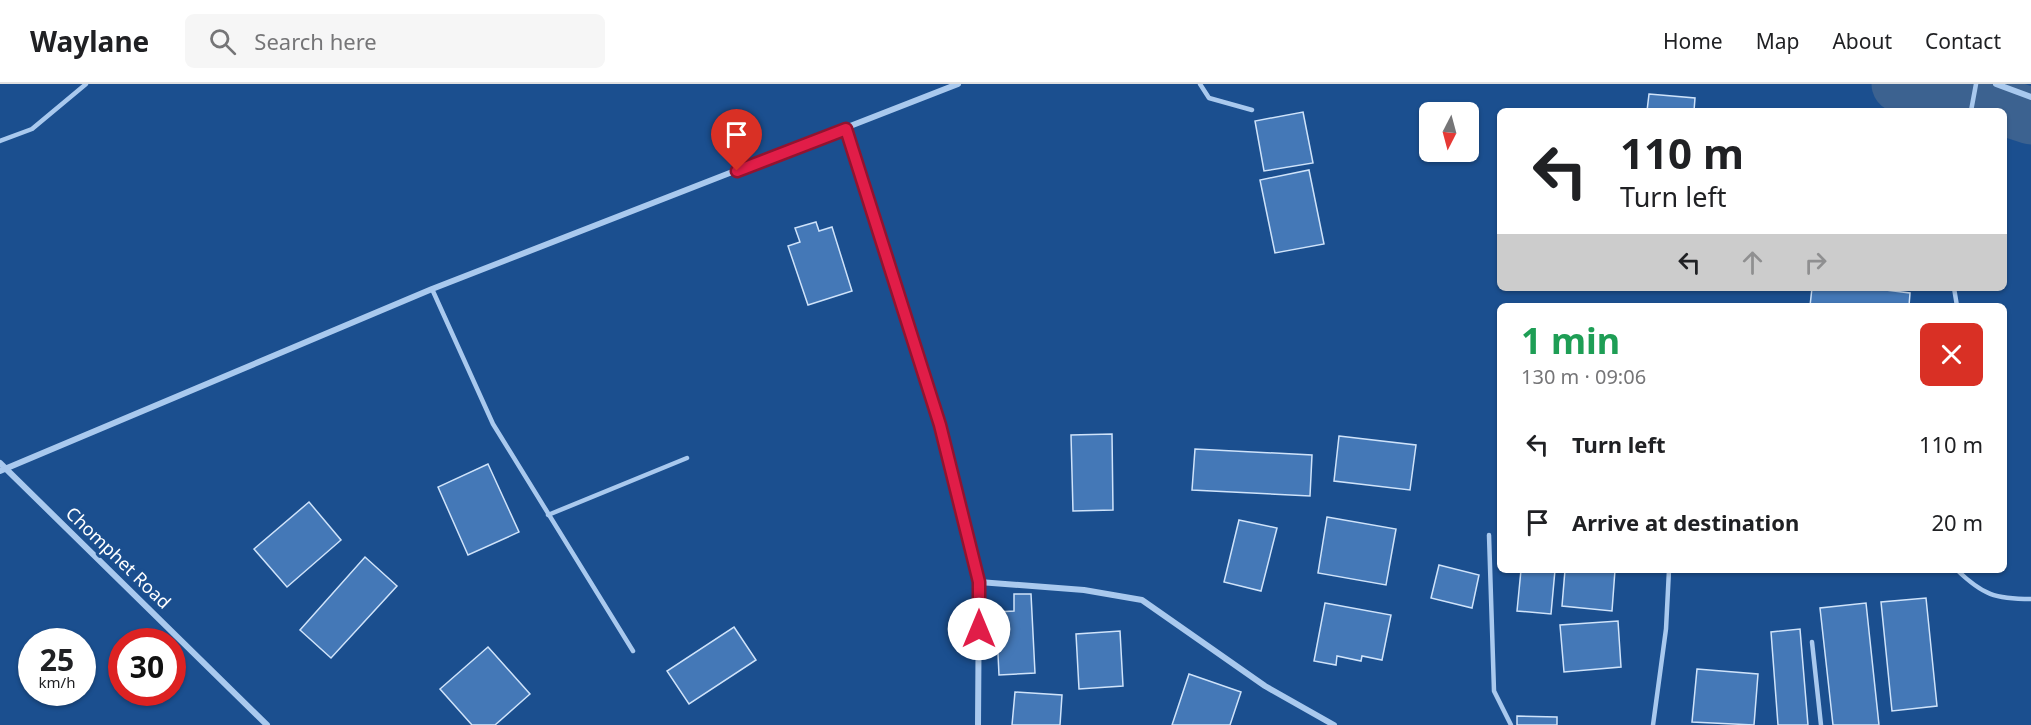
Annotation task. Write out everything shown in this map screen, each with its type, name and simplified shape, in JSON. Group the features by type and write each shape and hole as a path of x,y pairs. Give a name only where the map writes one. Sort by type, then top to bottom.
{"street":[{"path":"2,467 432,289 958,84"},
{"path":"1996,84 2031,97"},
{"path":"846,129 940,425 979,582 978,725"},
{"name":"Chomphet Road","path":"2,467 267,725"},
{"path":"979,582 1084,590 1142,600 1265,686 1334,725"}],"lane":[{"path":"0,141 32,129 86,84"},
{"path":"1200,84 1209,98 1252,110"},
{"path":"1972,108 1976,85"},
{"path":"432,289 493,424 633,651"},
{"path":"548,515 687,458"},
{"path":"1490,535 1494,692 1510,725"},
{"path":"1653,725 1666,629 1668,573"},
{"path":"1960,573 1985,594 2001,598 2031,599"},
{"path":"1812,642 1821,725"}],"building":[{"path":"1649,94 1695,98 1694,108 1647,108"},
{"path":"1303,112 1313,163 1264,171 1255,121"},
{"path":"1309,170 1324,244 1275,253 1260,180"},
{"path":"816,222 819,231 832,227 852,291 808,305 788,246 800,242 795,228"},
{"path":"1812,291 1910,293 1909,303 1810,303"},
{"path":"1112,434 1113,510 1073,511 1071,435"},
{"path":"1339,436 1416,445 1410,490 1334,481"},
{"path":"1195,449 1312,455 1310,496 1192,490"},
{"path":"488,464 519,532 468,555 438,487"},
{"path":"309,502 341,540 287,587 254,549"},
{"path":"1327,517 1396,529 1386,585 1318,573"},
{"path":"1239,520 1277,528 1261,591 1224,582"},
{"path":"365,557 397,586 331,658 300,630"},
{"path":"1439,565 1479,575 1472,608 1431,598"},
{"path":"1521,573 1555,573 1551,614 1517,611"},
{"path":"1565,573 1615,573 1612,611 1562,606"},
{"path":"1014,594 1031,594 1035,673 999,675 996,612 1014,611"},
{"path":"1926,598 1937,706 1892,711 1881,602"},
{"path":"1325,603 1391,615 1382,660 1362,656 1361,661 1337,656 1336,665 1314,661"},
{"path":"1866,603 1879,725 1833,725 1820,608"},
{"path":"1618,621 1621,667 1564,672 1560,625"},
{"path":"734,627 756,660 689,704 667,671"},
{"path":"1800,629 1808,725 1778,725 1771,632"},
{"path":"1120,631 1123,686 1079,689 1076,634"},
{"path":"488,647 530,694 495,725 472,725 440,689"},
{"path":"1697,669 1758,674 1754,725 1692,722"},
{"path":"1189,674 1241,692 1230,725 1172,725"},
{"path":"1015,692 1062,695 1060,725 1012,725"},
{"path":"1517,716 1557,717 1557,725 1517,725"}],"waterway":[{"path":"1900,84 1955,91 2007,108"},
{"path":"2007,108 2031,116"}],"route":[{"path":"737,171 846,129 940,425 979,582 979,629"}]}
